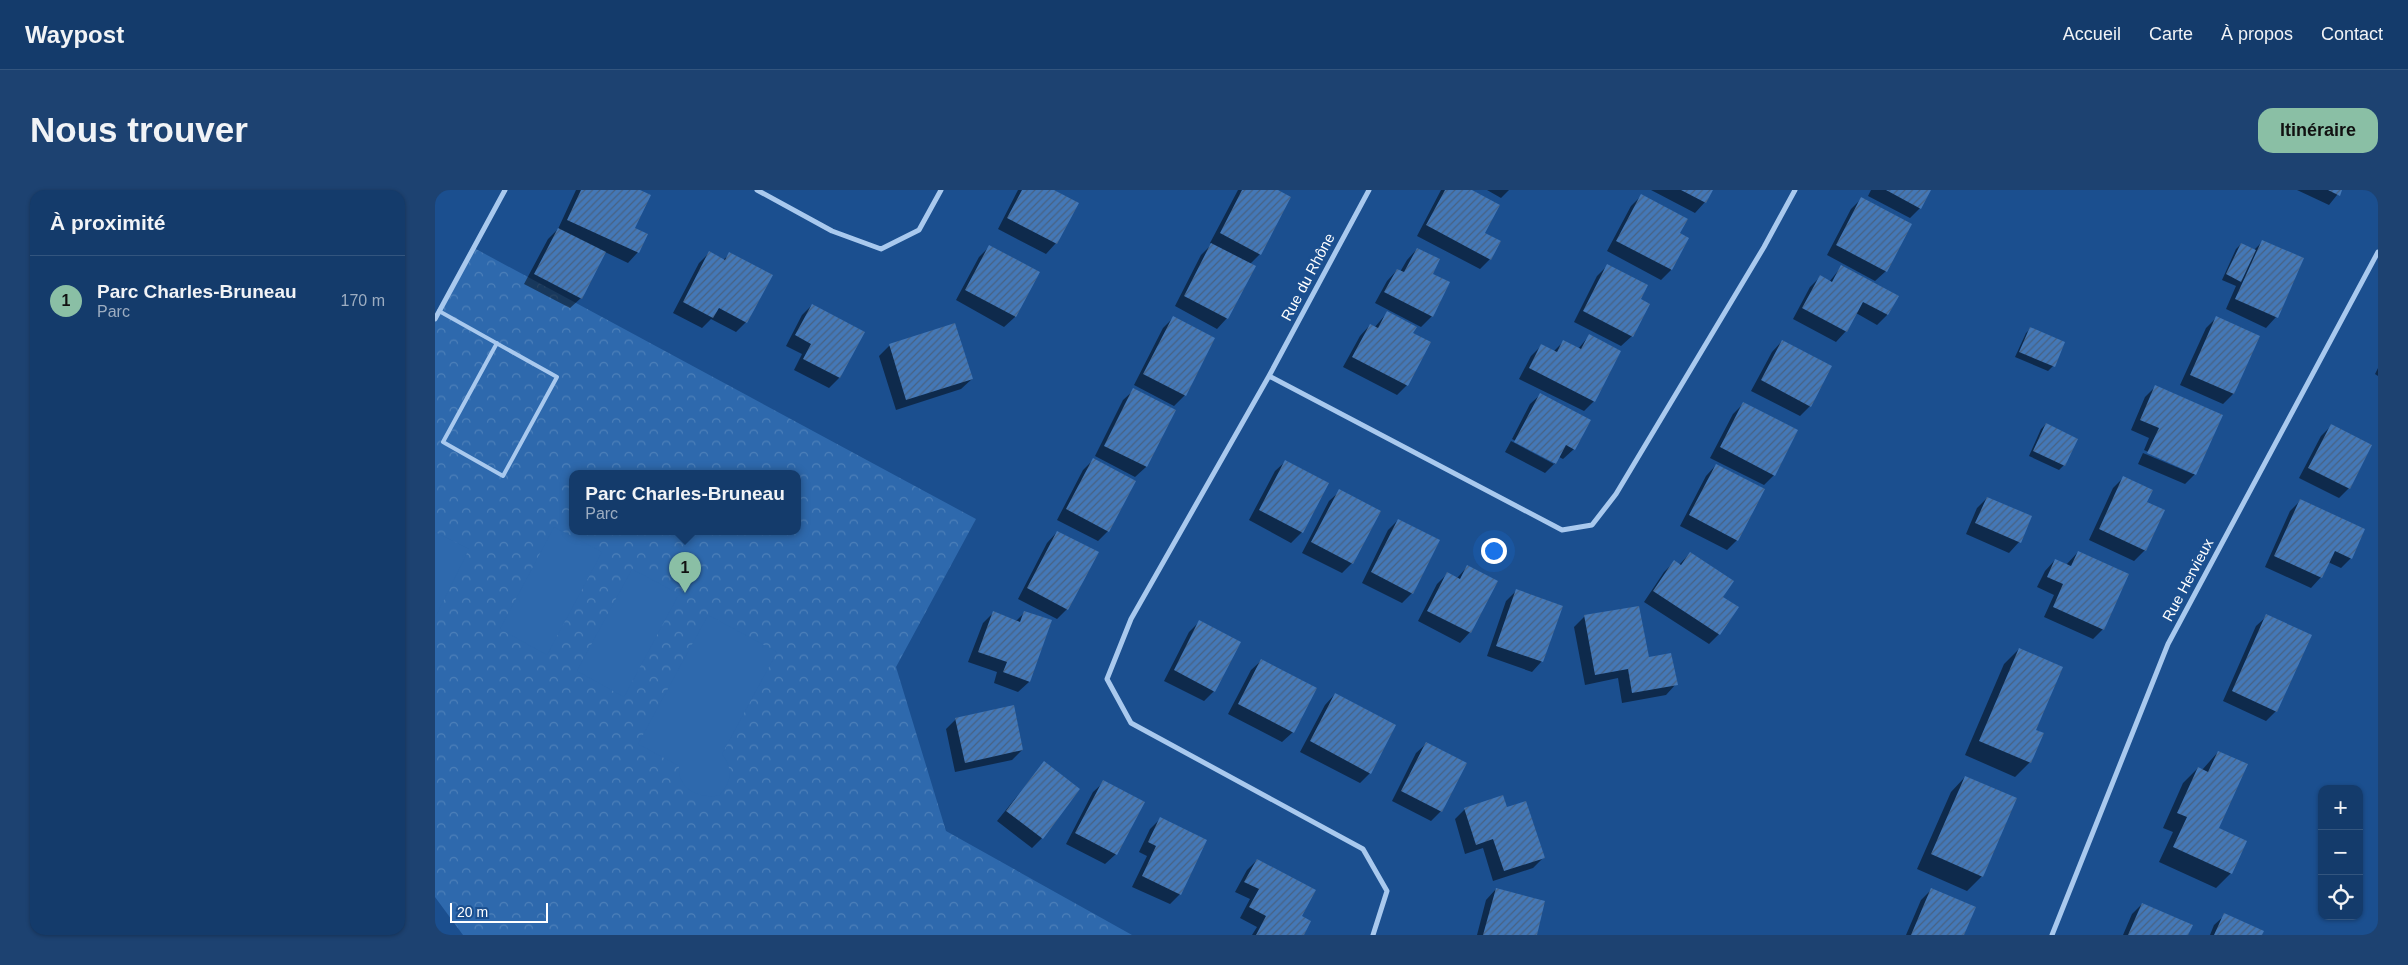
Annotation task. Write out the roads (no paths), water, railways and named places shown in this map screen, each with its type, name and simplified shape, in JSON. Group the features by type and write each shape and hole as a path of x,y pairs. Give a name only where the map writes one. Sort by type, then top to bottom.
{"street":[{"path":"435,318 505,190"},
{"path":"757,190 832,231 881,249 919,230 941,190"},
{"name":"Rue du Rhône","path":"1369,190 1269,376 1131,619 1107,679 1131,722 1363,849 1387,891 1373,935"},
{"path":"1269,376 1562,530 1592,525 1616,494 1764,247 1795,190"},
{"name":"Rue Hervieux","path":"2052,935 2168,644 2378,252"}],"lane":[{"path":"439,311 497,343 557,377 503,476 443,442 497,343"}],"place":[{"name":"Parc Charles-Bruneau","path":"685,593"}]}
